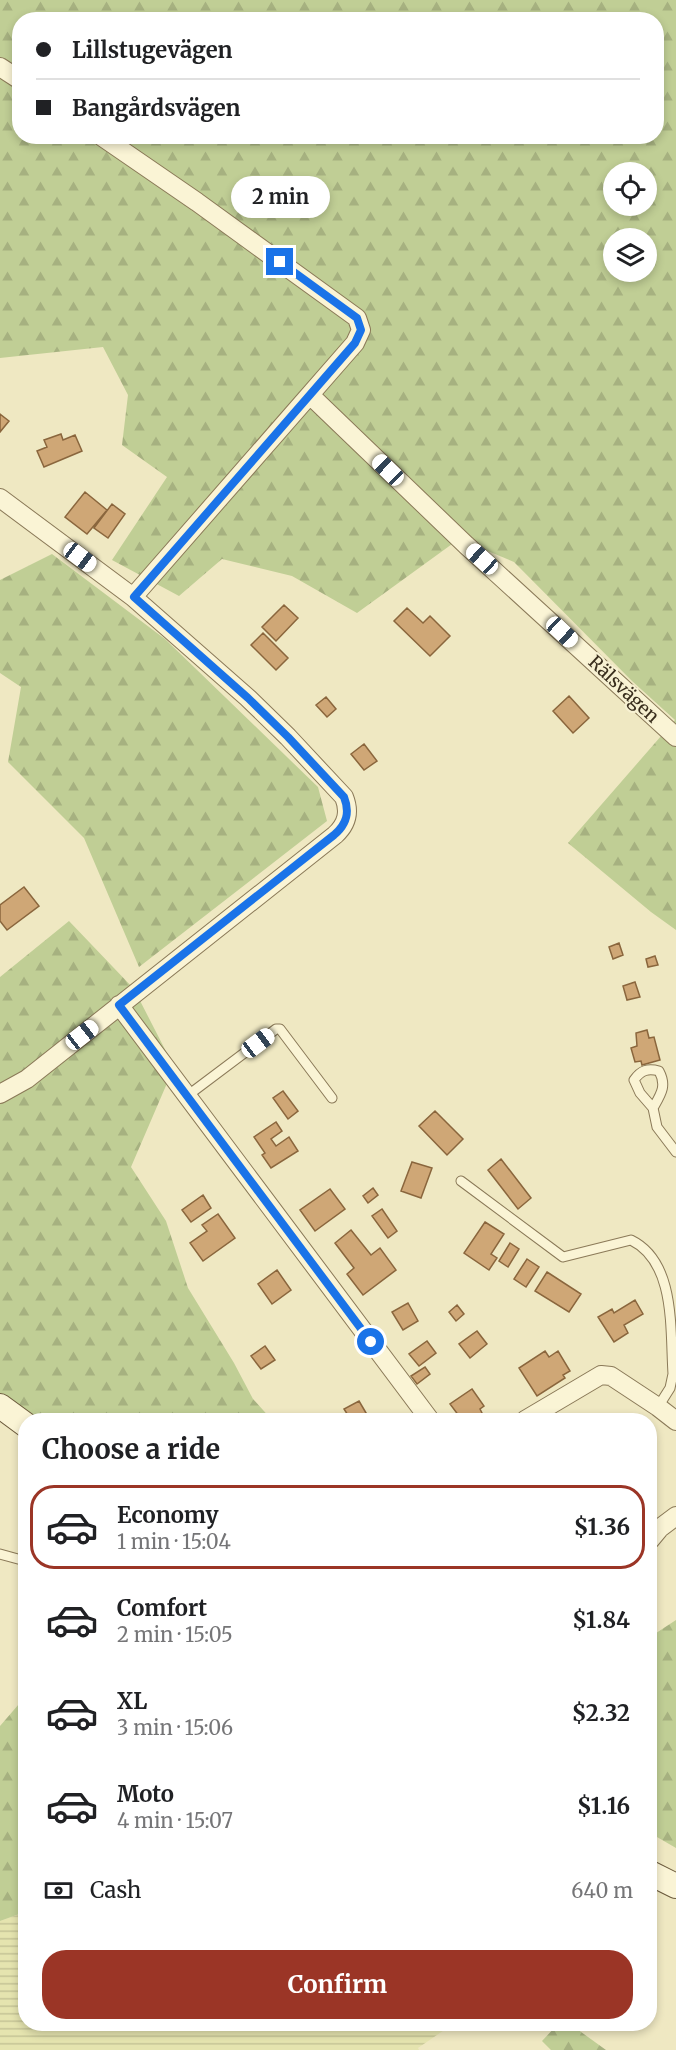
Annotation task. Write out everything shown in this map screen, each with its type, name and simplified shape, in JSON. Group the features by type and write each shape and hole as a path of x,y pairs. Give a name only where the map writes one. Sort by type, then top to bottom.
{"street":[{"path":"113,144 357,318 361,330 355,343 134,597"},
{"name":"Rälsvägen","path":"310,395 466,545 676,737"},
{"path":"0,498 134,597 248,698 344,797 347,806 347,817 343,827 321,846 27,1079 0,1094"},
{"path":"119,1005 425,1413"},
{"path":"537,1413 601,1376 611,1376 676,1421"},
{"path":"0,1406 18,1419"},
{"path":"657,1532 676,1516"},
{"path":"657,1876 676,1886"}],"lane":[{"path":"187,1096 276,1029 280,1029 332,1098"},
{"path":"653,1108 657,1127 676,1152"},
{"path":"461,1181 562,1257 631,1239 641,1244 660,1264 669,1285 674,1374 670,1388 658,1407"},
{"path":"0,1554 18,1559"}],"green space":[{"path":"0,0 676,0 676,930 568,843 675,720 632,681 514,562 459,539 357,613 292,576 222,559 179,596 112,560 167,477 122,445 128,395 103,347 0,358"},
{"path":"52,554 165,639 318,787 327,821 139,967 84,838 8,762 21,687 0,673 0,580"},
{"path":"69,921 134,989 174,1067 131,1167 166,1221 188,1288 253,1399 266,1413 24,1413 0,1393 0,977"},
{"path":"676,1620 676,1848 657,1837 657,1632"},
{"path":"18,1705 18,1915 0,1921 0,1726"},
{"path":"18,1915 18,2031 443,2031 418,2048 419,2050 0,2050 0,1921"},
{"path":"551,2031 580,2031 606,2050 551,2050 542,2041"}],"building":[{"path":"0,414 9,421 0,432"},
{"path":"61,434 63,440 75,435 82,451 44,467 37,451 47,447 44,440"},
{"path":"85,492 107,510 87,534 65,517"},
{"path":"112,504 125,514 108,538 94,528"},
{"path":"284,605 298,618 276,641 262,627"},
{"path":"407,608 423,623 430,616 450,636 430,656 394,621"},
{"path":"263,633 288,658 276,670 251,645"},
{"path":"569,696 589,718 573,733 553,711"},
{"path":"326,697 336,709 327,717 316,705"},
{"path":"364,744 377,761 364,770 351,754"},
{"path":"24,887 39,906 7,930 0,921 0,905"},
{"path":"619,943 623,955 613,959 609,947"},
{"path":"655,956 658,965 648,967 646,959"},
{"path":"635,982 640,997 627,1000 623,986"},
{"path":"647,1030 649,1038 654,1037 660,1060 642,1065 641,1061 635,1062 631,1048 637,1046 636,1033"},
{"path":"283,1091 298,1111 288,1119 273,1098"},
{"path":"435,1111 463,1139 447,1155 419,1126"},
{"path":"276,1122 282,1131 271,1139 276,1146 289,1137 298,1151 271,1168 262,1155 265,1153 254,1137"},
{"path":"501,1159 531,1198 518,1209 488,1170"},
{"path":"412,1162 432,1168 421,1198 401,1191"},
{"path":"373,1188 378,1195 368,1203 363,1196"},
{"path":"330,1189 345,1209 315,1231 300,1210"},
{"path":"203,1195 211,1208 191,1222 182,1210"},
{"path":"382,1209 397,1231 388,1238 372,1216"},
{"path":"218,1214 235,1238 203,1261 190,1243 207,1231 202,1225"},
{"path":"485,1222 504,1234 491,1254 497,1258 489,1270 464,1253"},
{"path":"351,1230 371,1255 380,1248 396,1270 363,1295 347,1274 354,1268 335,1243"},
{"path":"510,1243 519,1249 508,1267 499,1261"},
{"path":"527,1259 539,1267 526,1287 514,1279"},
{"path":"277,1270 291,1290 272,1304 258,1284"},
{"path":"547,1272 581,1294 569,1312 535,1291"},
{"path":"635,1300 643,1314 624,1325 628,1333 614,1342 598,1317 612,1309 614,1313"},
{"path":"408,1303 418,1321 403,1330 392,1312"},
{"path":"457,1305 464,1314 456,1321 449,1312"},
{"path":"477,1331 487,1344 470,1358 459,1344"},
{"path":"427,1341 436,1353 419,1366 409,1354"},
{"path":"265,1346 275,1360 261,1369 251,1356"},
{"path":"545,1351 549,1357 558,1351 570,1371 563,1375 565,1378 537,1396 519,1368"},
{"path":"425,1367 430,1374 417,1384 411,1376"},
{"path":"472,1389 484,1406 480,1409 482,1413 457,1413 450,1404"},
{"path":"359,1401 366,1413 347,1413 344,1409"}],"route":[{"path":"280,262 357,318 361,330 355,343 134,597 248,698 288,737 344,797 347,817 343,827 334,835 119,1005 371,1342"}]}
